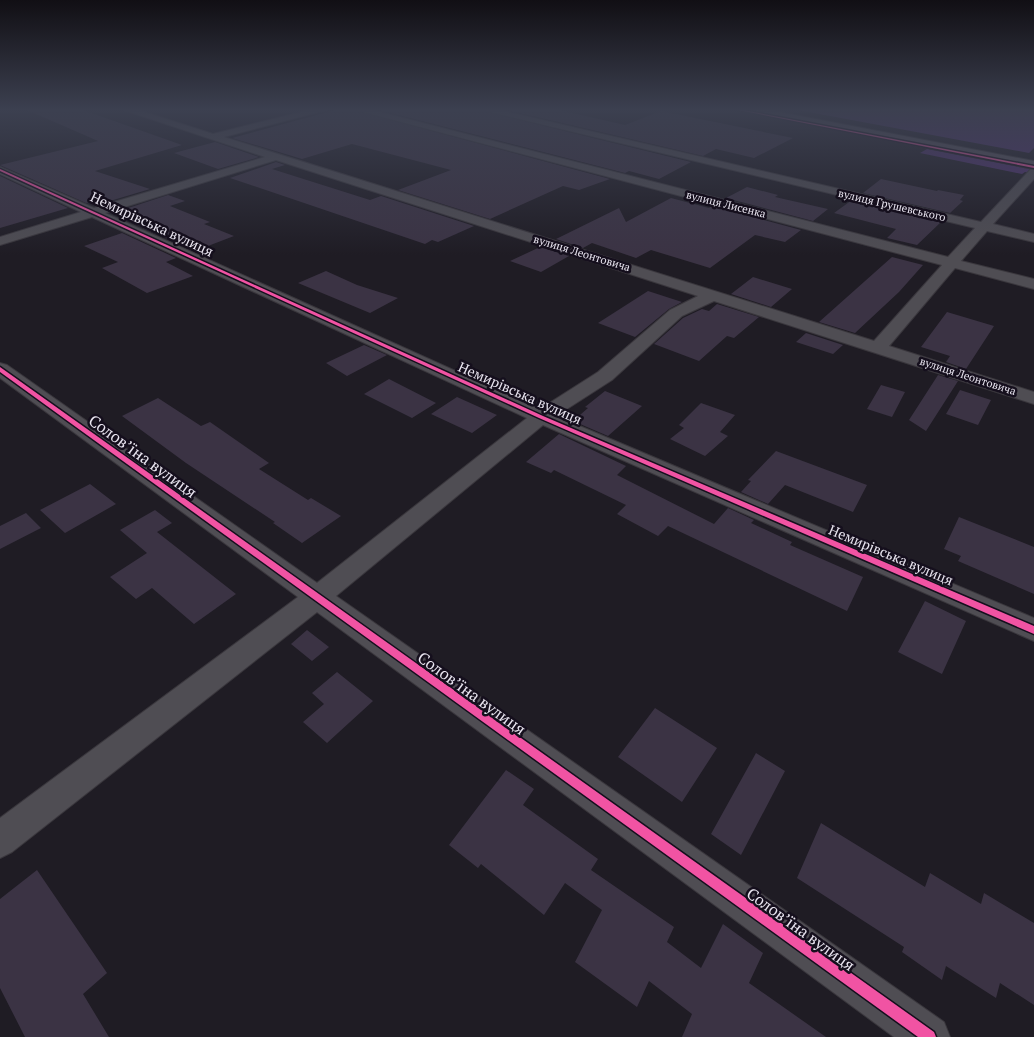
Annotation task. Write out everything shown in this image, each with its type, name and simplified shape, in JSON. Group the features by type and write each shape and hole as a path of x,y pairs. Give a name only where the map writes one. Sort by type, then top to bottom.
{"main road":[{"path":"1000,158 1034,165"}],"street":[{"path":"0,241 270,158"},
{"name":"вулиця Леонтовича","path":"279,158 1034,398"},
{"name":"вулиця Лисенка","path":"549,158 1034,284"},
{"name":"вулиця Грушевського","path":"694,158 1034,238"},
{"name":"Немирівська вулиця","path":"0,170 95,211 540,417 1034,630"},
{"path":"878,348 951,262 1034,172"},
{"path":"0,840 316,598 540,417 605,376 676,313 714,295"},
{"name":"Соловʼїна вулиця","path":"0,369 928,1037"}],"shaded area":[{"path":"946,158 975,158 1034,170 1034,174 1025,172 1022,174"}],"building":[{"path":"27,158 137,158 95,171 150,189 100,204 93,201 86,203 0,165"},
{"path":"189,158 254,158 218,169"},
{"path":"407,158 534,158 610,179 579,190 563,186 490,219 398,190 451,170"},
{"path":"568,158 676,158 691,162 659,179 629,171 625,173"},
{"path":"276,162 285,165 272,169 370,200 381,196 474,226 438,242 432,240 425,244 230,178"},
{"path":"0,176 68,208 0,228"},
{"path":"881,179 964,195 960,200 963,201 950,213 863,193"},
{"path":"747,187 778,195 775,197 828,209 813,221 726,198"},
{"path":"168,195 185,201 170,206 210,222 204,224 234,236 195,251 140,227 145,226 116,212"},
{"path":"671,198 709,208 712,206 801,230 785,242 755,235 710,268 651,250 636,258 592,243 583,248 556,239 619,208 626,222"},
{"path":"852,200 941,222 917,245 887,238 896,229 834,213"},
{"path":"122,233 176,258 166,262 193,276 147,293 102,268 118,262 84,246"},
{"path":"540,247 569,256 541,272 510,261"},
{"path":"892,257 923,265 899,292 855,333 819,322"},
{"path":"326,271 357,285 398,298 370,313 298,283"},
{"path":"753,277 792,289 771,307 731,294"},
{"path":"648,291 682,302 669,309 635,337 598,323"},
{"path":"717,304 759,317 734,338 727,336 699,361 654,344 683,318 702,309 709,311"},
{"path":"947,312 994,326 966,369 946,362 950,356 921,347"},
{"path":"806,333 843,345 833,354 796,342"},
{"path":"364,345 387,355 347,376 326,363"},
{"path":"938,375 958,381 926,431 909,420"},
{"path":"389,379 436,403 412,418 364,394"},
{"path":"881,385 905,392 892,417 867,409"},
{"path":"960,390 991,400 978,425 946,414"},
{"path":"605,391 642,406 608,436 573,421 588,408 585,407"},
{"path":"457,397 497,415 472,433 431,414"},
{"path":"158,398 201,426 210,422 269,463 259,469 308,500 311,498 341,516 302,543 273,523 275,522 186,463 122,416"},
{"path":"701,403 735,415 720,432 728,436 705,456 670,439 684,428 679,425"},
{"path":"559,434 626,466 617,475 714,524 728,508 754,520 751,523 792,542 790,545 863,577 847,611 668,526 658,536 617,514 626,505 554,470 551,473 526,462"},
{"path":"776,451 867,485 853,512 785,485 768,504 741,492 751,481 748,480"},
{"path":"90,484 116,504 65,533 40,510"},
{"path":"155,510 172,523 157,532 236,594 194,624 152,588 136,599 110,577 147,553 120,530"},
{"path":"26,513 41,528 0,549 0,526"},
{"path":"959,517 1034,547 1034,594 958,561 961,556 944,549"},
{"path":"925,601 966,621 942,674 898,652"},
{"path":"307,630 329,647 312,661 291,644"},
{"path":"337,672 373,701 327,743 303,722 324,704 312,693"},
{"path":"655,708 717,748 682,802 618,757"},
{"path":"756,753 785,771 741,855 711,834"},
{"path":"506,770 534,789 523,805 598,859 591,870 674,927 667,942 701,968 723,924 763,953 749,983 826,1037 682,1037 692,1014 649,981 637,1007 575,962 602,910 565,883 544,915 481,864 478,868 449,845"},
{"path":"821,823 925,887 930,873 981,904 984,893 1034,923 1034,1005 1000,983 996,998 946,966 942,980 902,952 904,947 797,878"},
{"path":"37,870 107,973 83,994 109,1037 25,1037 0,988 0,899"}],"cycle path":[{"path":"989,158 1034,167"},
{"path":"0,170 541,417 1034,630"},
{"path":"0,369 929,1037"}]}
